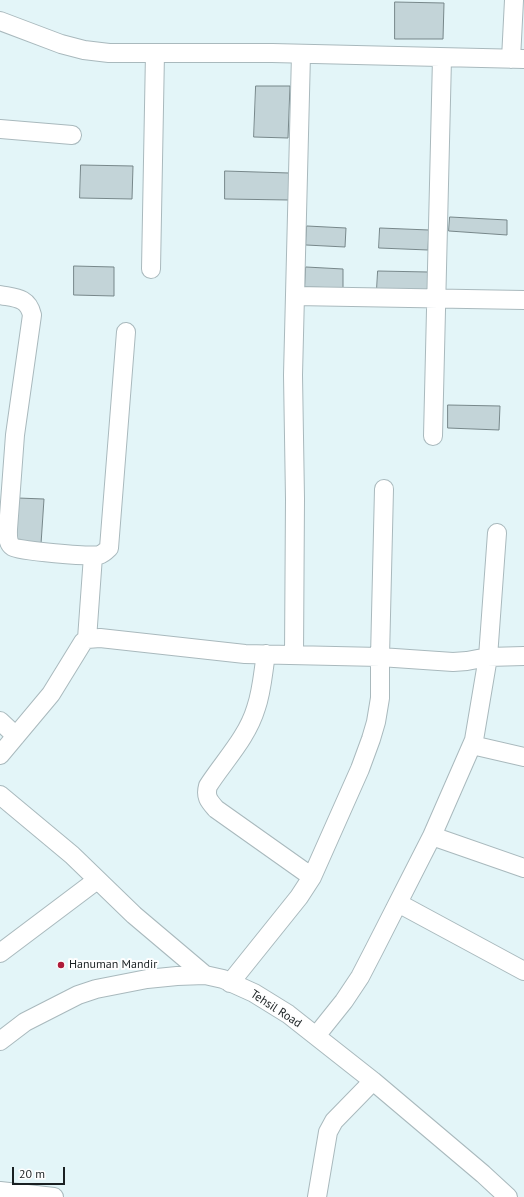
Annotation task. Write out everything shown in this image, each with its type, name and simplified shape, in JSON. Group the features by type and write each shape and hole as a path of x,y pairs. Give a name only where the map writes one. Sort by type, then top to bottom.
{"street":[{"path":"0,20 37,35 84,50 109,53 301,54 518,59 514,0"},
{"path":"151,270 155,53"},
{"path":"294,654 295,499 292,375 301,54"},
{"path":"433,436 442,58"},
{"path":"0,129 72,135"},
{"path":"0,295 19,299 25,302 30,307 32,315 15,435 8,529 10,544 14,548 93,556 102,554 109,548 126,332"},
{"path":"295,296 524,300"},
{"path":"230,982 299,896 312,877 360,768 371,739 376,722 380,698 384,489"},
{"path":"316,1036 344,1001 360,977 432,836 472,745 478,723 488,657 497,533"},
{"path":"87,639 93,556"},
{"path":"0,755 51,694 83,642 87,639 100,638 245,654 380,657 453,662 488,657 524,656"},
{"path":"266,654 259,695 253,717 242,738 208,786 206,793 208,800 216,809 312,877"},
{"path":"0,720 16,736"},
{"path":"472,745 524,757"},
{"path":"0,795 72,855 134,915 205,976"},
{"path":"432,836 524,868"},
{"path":"0,953 97,880"},
{"path":"398,903 524,971"},
{"name":"Tehsil Road","path":"0,1041 24,1022 78,995 96,989 147,979 177,976 205,976 223,979 254,993 288,1014 372,1081 483,1174 508,1197"},
{"path":"317,1197 328,1132 334,1122 372,1081"},
{"path":"0,1191 54,1197"}],"building":[{"path":"395,2 444,3 443,39 395,39"},
{"path":"256,86 290,86 288,138 254,137"},
{"path":"81,165 133,166 132,199 80,198"},
{"path":"225,171 289,173 289,200 225,199"},
{"path":"450,217 507,220 507,235 449,231"},
{"path":"307,226 346,228 345,247 306,245"},
{"path":"380,228 429,230 428,250 379,248"},
{"path":"74,266 114,267 114,296 74,295"},
{"path":"306,267 343,269 343,288 305,287"},
{"path":"378,271 428,272 428,291 377,289"},
{"path":"448,405 500,406 499,430 448,428"},
{"path":"18,498 44,499 41,544 16,543"}],"place":[{"name":"Hanuman Mandir","path":"61,965"}]}
